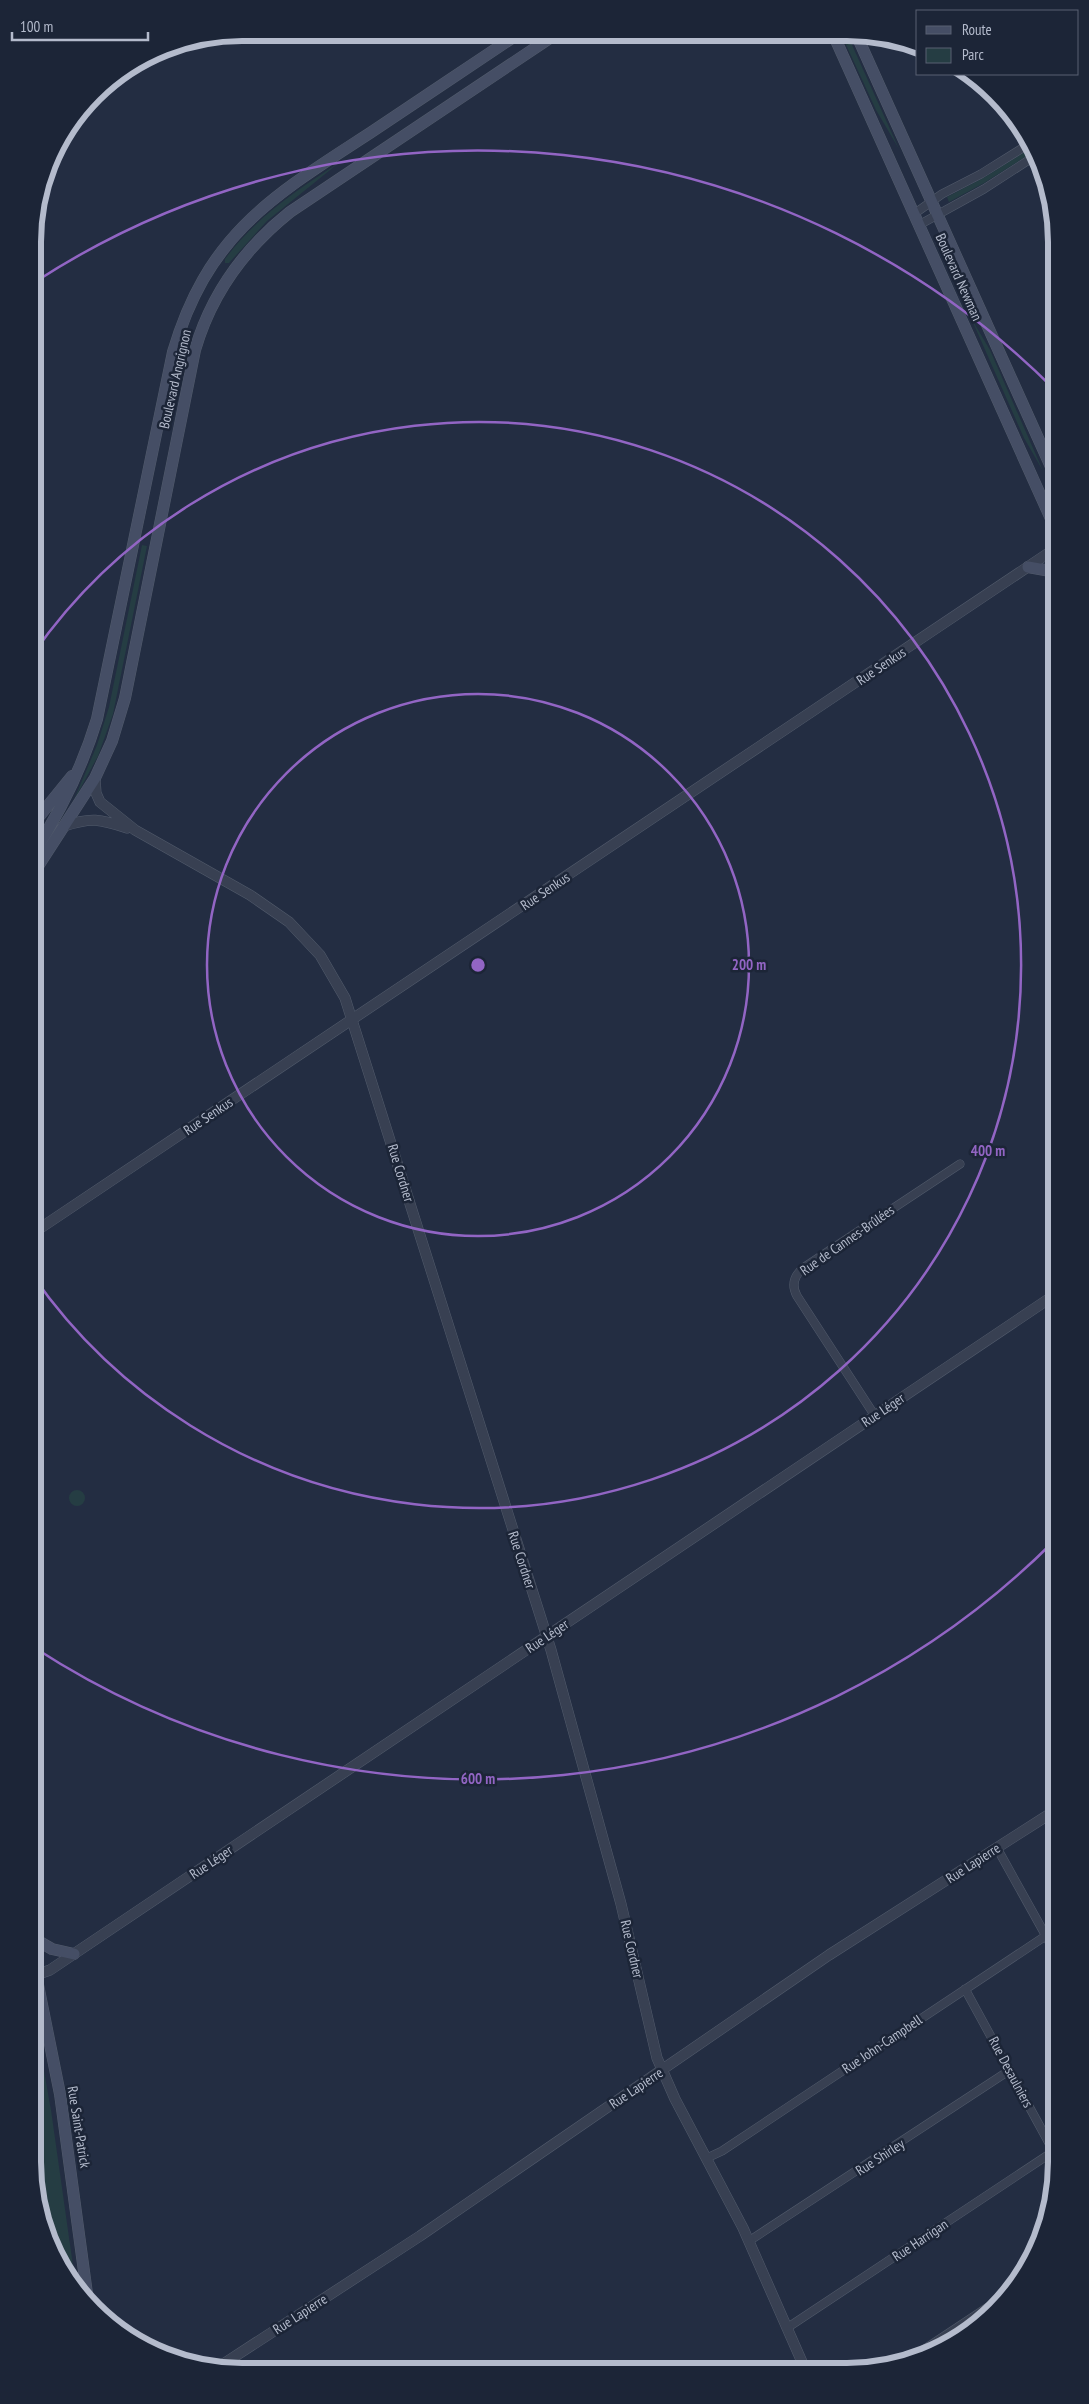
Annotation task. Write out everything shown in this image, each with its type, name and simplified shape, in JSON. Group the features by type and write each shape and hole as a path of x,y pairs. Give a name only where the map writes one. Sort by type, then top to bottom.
{"main road":[{"name":"Boulevard Angrignon","path":"41,841 63,806 81,765 103,695 173,352 188,308 207,271 237,232 274,197 508,41"},
{"name":"Boulevard Angrignon","path":"41,862 95,778 112,741 125,698 195,350 210,310 229,277 255,243 290,212 546,41"},
{"name":"Boulevard Newman","path":"836,41 1048,512"},
{"name":"Boulevard Newman","path":"860,42 1048,460"},
{"path":"1028,567 1048,571"},
{"path":"41,814 81,765"},
{"path":"41,1942 52,1948 74,1954"},
{"name":"Rue Saint-Patrick","path":"41,2001 63,2116 86,2288"}],"street":[{"path":"914,214 1024,147"},
{"path":"919,225 984,189 1029,160"},
{"name":"Rue Senkus","path":"41,1228 1048,553"},
{"path":"95,778 96,793 100,802 135,830"},
{"path":"64,826 83,820 98,819 135,830"},
{"name":"Rue Cordner","path":"135,830 250,895 289,922 313,947 342,991 547,1636 621,1904 662,2070 749,2242 802,2363"},
{"name":"Rue de Cannes-Brûlées","path":"875,1416 796,1296 794,1288 795,1279 803,1268 960,1164"},
{"name":"Rue Léger","path":"41,1973 50,1970 74,1954 1048,1299"},
{"name":"Rue Lapierre","path":"227,2362 420,2236 828,1955 1048,1815"},
{"path":"997,1848 1048,1940"},
{"name":"Rue John-Campbell","path":"707,2158 722,2151 1046,1936"},
{"name":"Rue Desaulniers","path":"965,1989 1048,2141"},
{"name":"Rue Shirley","path":"749,2242 1010,2070"},
{"name":"Rue Harrigan","path":"786,2328 1048,2159"},
{"path":"936,2342 979,2313"}],"green space":[{"path":"844,41 850,41 899,149 876,110"},
{"path":"1026,151 1028,155 949,202 947,197 985,177"},
{"path":"340,162 267,221 229,263 225,263 225,259 237,244 264,217 293,194"},
{"path":"971,318 990,350 1043,471 1024,438"},
{"path":"142,545 147,546 113,714 98,756 73,802 97,745 109,707"},
{"path":"74,1490 80,1490 85,1495 83,1504 74,1506 69,1501 69,1495"},
{"path":"41,2054 51,2110 74,2271 52,2226 43,2188 41,2161"}]}
